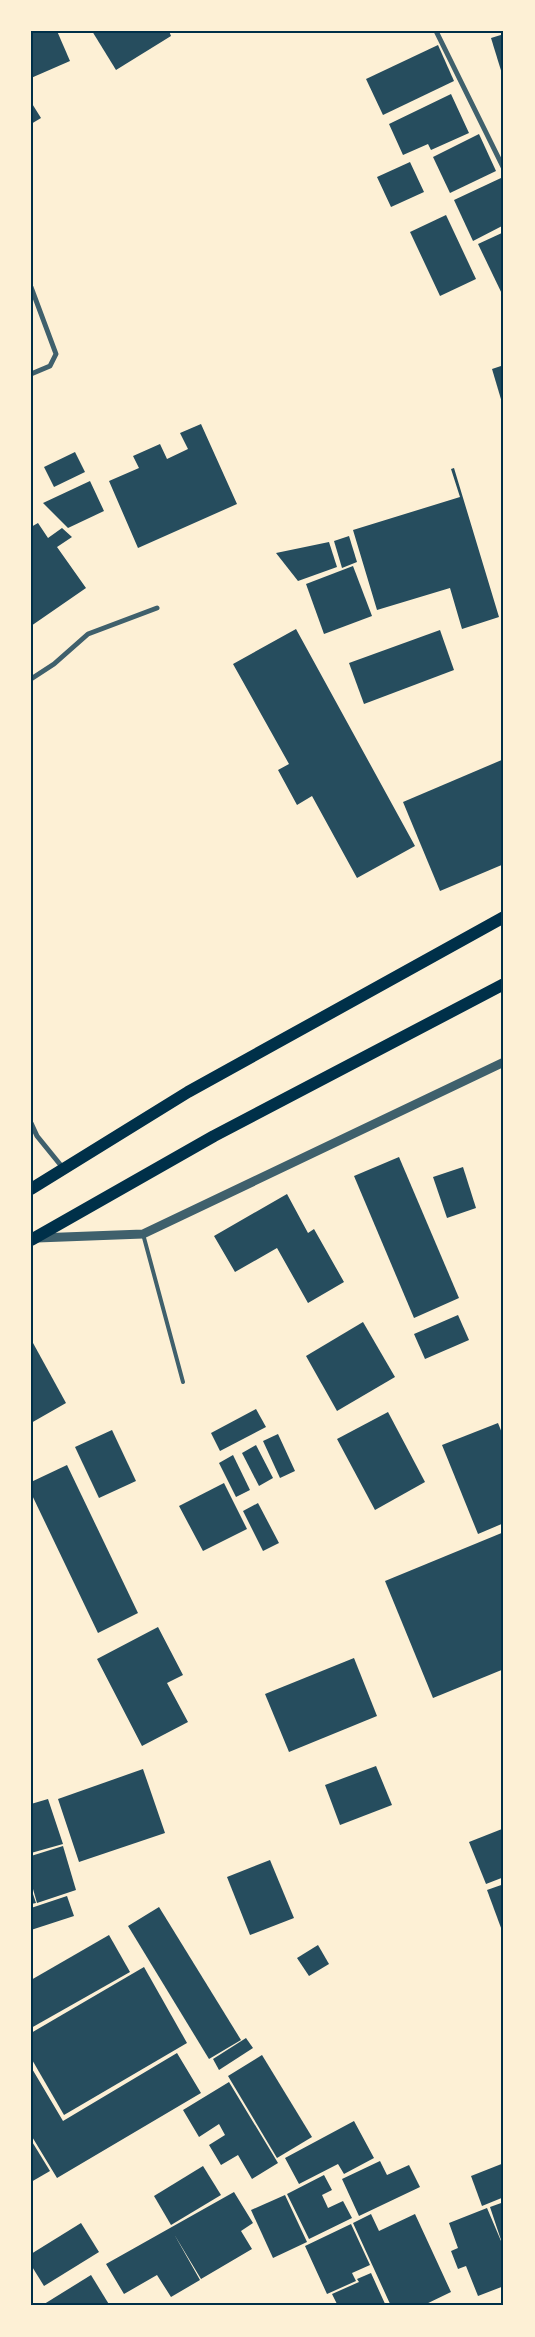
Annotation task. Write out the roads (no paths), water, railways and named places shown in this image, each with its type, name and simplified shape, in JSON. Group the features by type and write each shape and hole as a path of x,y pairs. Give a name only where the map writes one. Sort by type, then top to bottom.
{"main road":[{"path":"31,1189 188,1092 504,917"},
{"path":"33,1239 214,1136 504,984"}],"street":[{"path":"436,31 504,169"},
{"path":"31,287 56,354 50,366 31,374"},
{"path":"31,679 54,664 88,634 157,608"},
{"path":"33,1239 143,1234 504,1062"},
{"path":"31,1123 37,1136 63,1168"}],"lane":[{"path":"143,1234 183,1382"}]}
